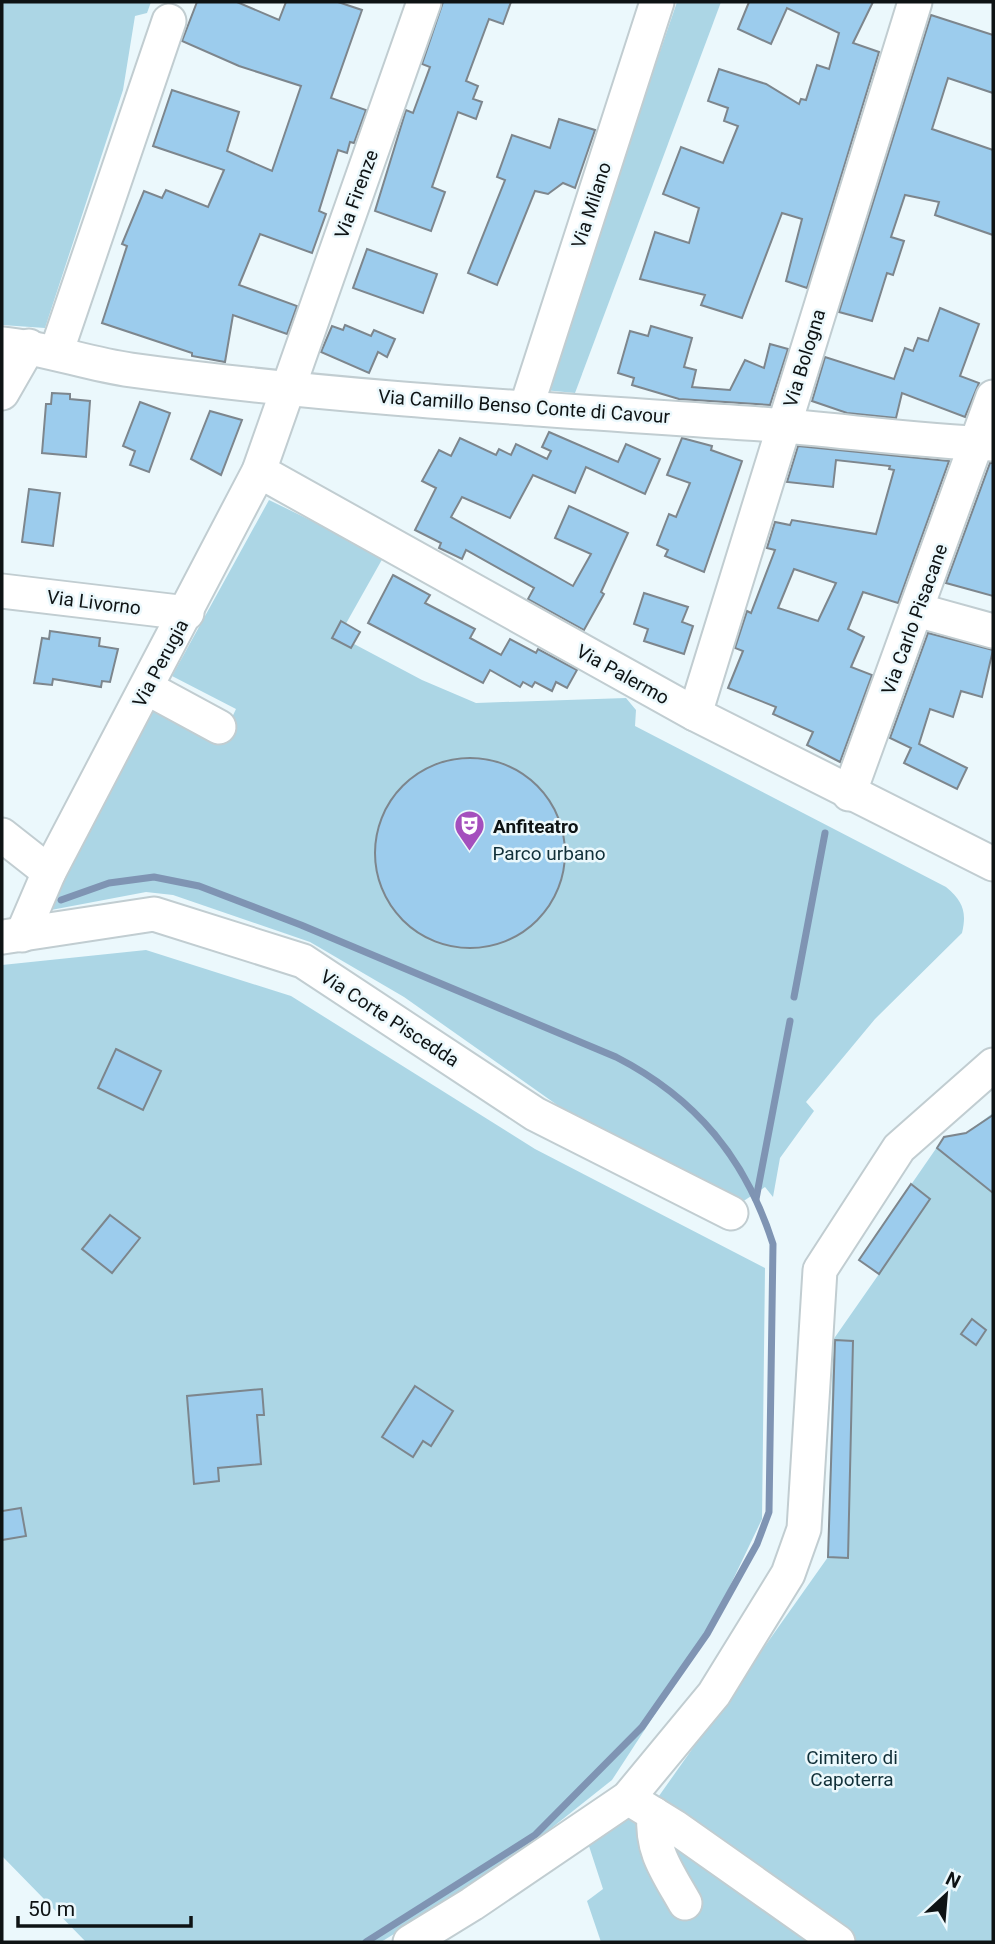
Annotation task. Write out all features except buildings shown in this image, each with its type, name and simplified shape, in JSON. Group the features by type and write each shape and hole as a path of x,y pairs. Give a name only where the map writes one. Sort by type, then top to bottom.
{"street":[{"name":"Via Firenze","path":"287,386 424,2"},
{"name":"Via Milano","path":"526,408 657,2"},
{"name":"Via Bologna","path":"695,714 915,2"},
{"path":"2,393 29,348 169,21"},
{"name":"Via Camillo Benso Conte di Cavour","path":"29,348 128,370 287,386 526,408 783,425 985,443"},
{"name":"Via Perugia","path":"12,936 187,613 259,471 287,386"},
{"name":"Via Carlo Pisacane","path":"849,794 917,611 985,443 993,397"},
{"name":"Via Palermo","path":"259,471 695,714 849,794 993,864"},
{"name":"Via Livorno","path":"2,591 187,613"},
{"path":"917,611 993,631"},
{"path":"147,688 219,727"},
{"path":"2,835 49,872"},
{"name":"Via Corte Piscedda","path":"12,936 154,914 303,961 535,1114 731,1213"},
{"path":"410,1942 641,1806 788,1574 804,1529 820,1270 899,1148 993,1065"},
{"path":"641,1806 656,1852 685,1903"},
{"path":"641,1806 838,1942"}],"green space":[{"path":"2,2 151,2 147,13 135,16 123,90 45,328 2,325"},
{"path":"677,2 721,2 575,393 544,390"},
{"name":"Parco urbano","path":"269,500 384,556 339,636 422,680 476,703 626,698 636,710 635,726 946,887 956,897 964,913 962,933 875,1019 806,1102 814,1111 780,1158 773,1197 765,1187 742,1202 560,1107 404,997 310,942 173,895 146,892 51,910 52,893 152,710 219,745 236,709 172,676"},
{"path":"146,950 291,996 535,1149 765,1268 762,1519 707,1634 612,1780 501,1868 381,1942 86,1942 2,1856 2,965"},
{"name":"Cimitero di Capoterra","path":"993,1113 993,1942 852,1942 654,1803 828,1557 833,1340 879,1274 859,1260 944,1137 966,1133"},
{"path":"623,1819 635,1820 646,1850 669,1830 820,1942 601,1942 587,1901 603,1889 588,1843"}],"waterway":[{"path":"794,997 825,833"},
{"path":"61,900 109,883 154,877 199,886 301,925 616,1057 645,1073 670,1092 694,1112 714,1134 733,1158 748,1185 773,1244 769,1512 757,1544 707,1634 642,1727 535,1835 366,1942"},
{"path":"756,1199 790,1021"}],"place":[{"name":"Anfiteatro","path":"470,853"}]}
